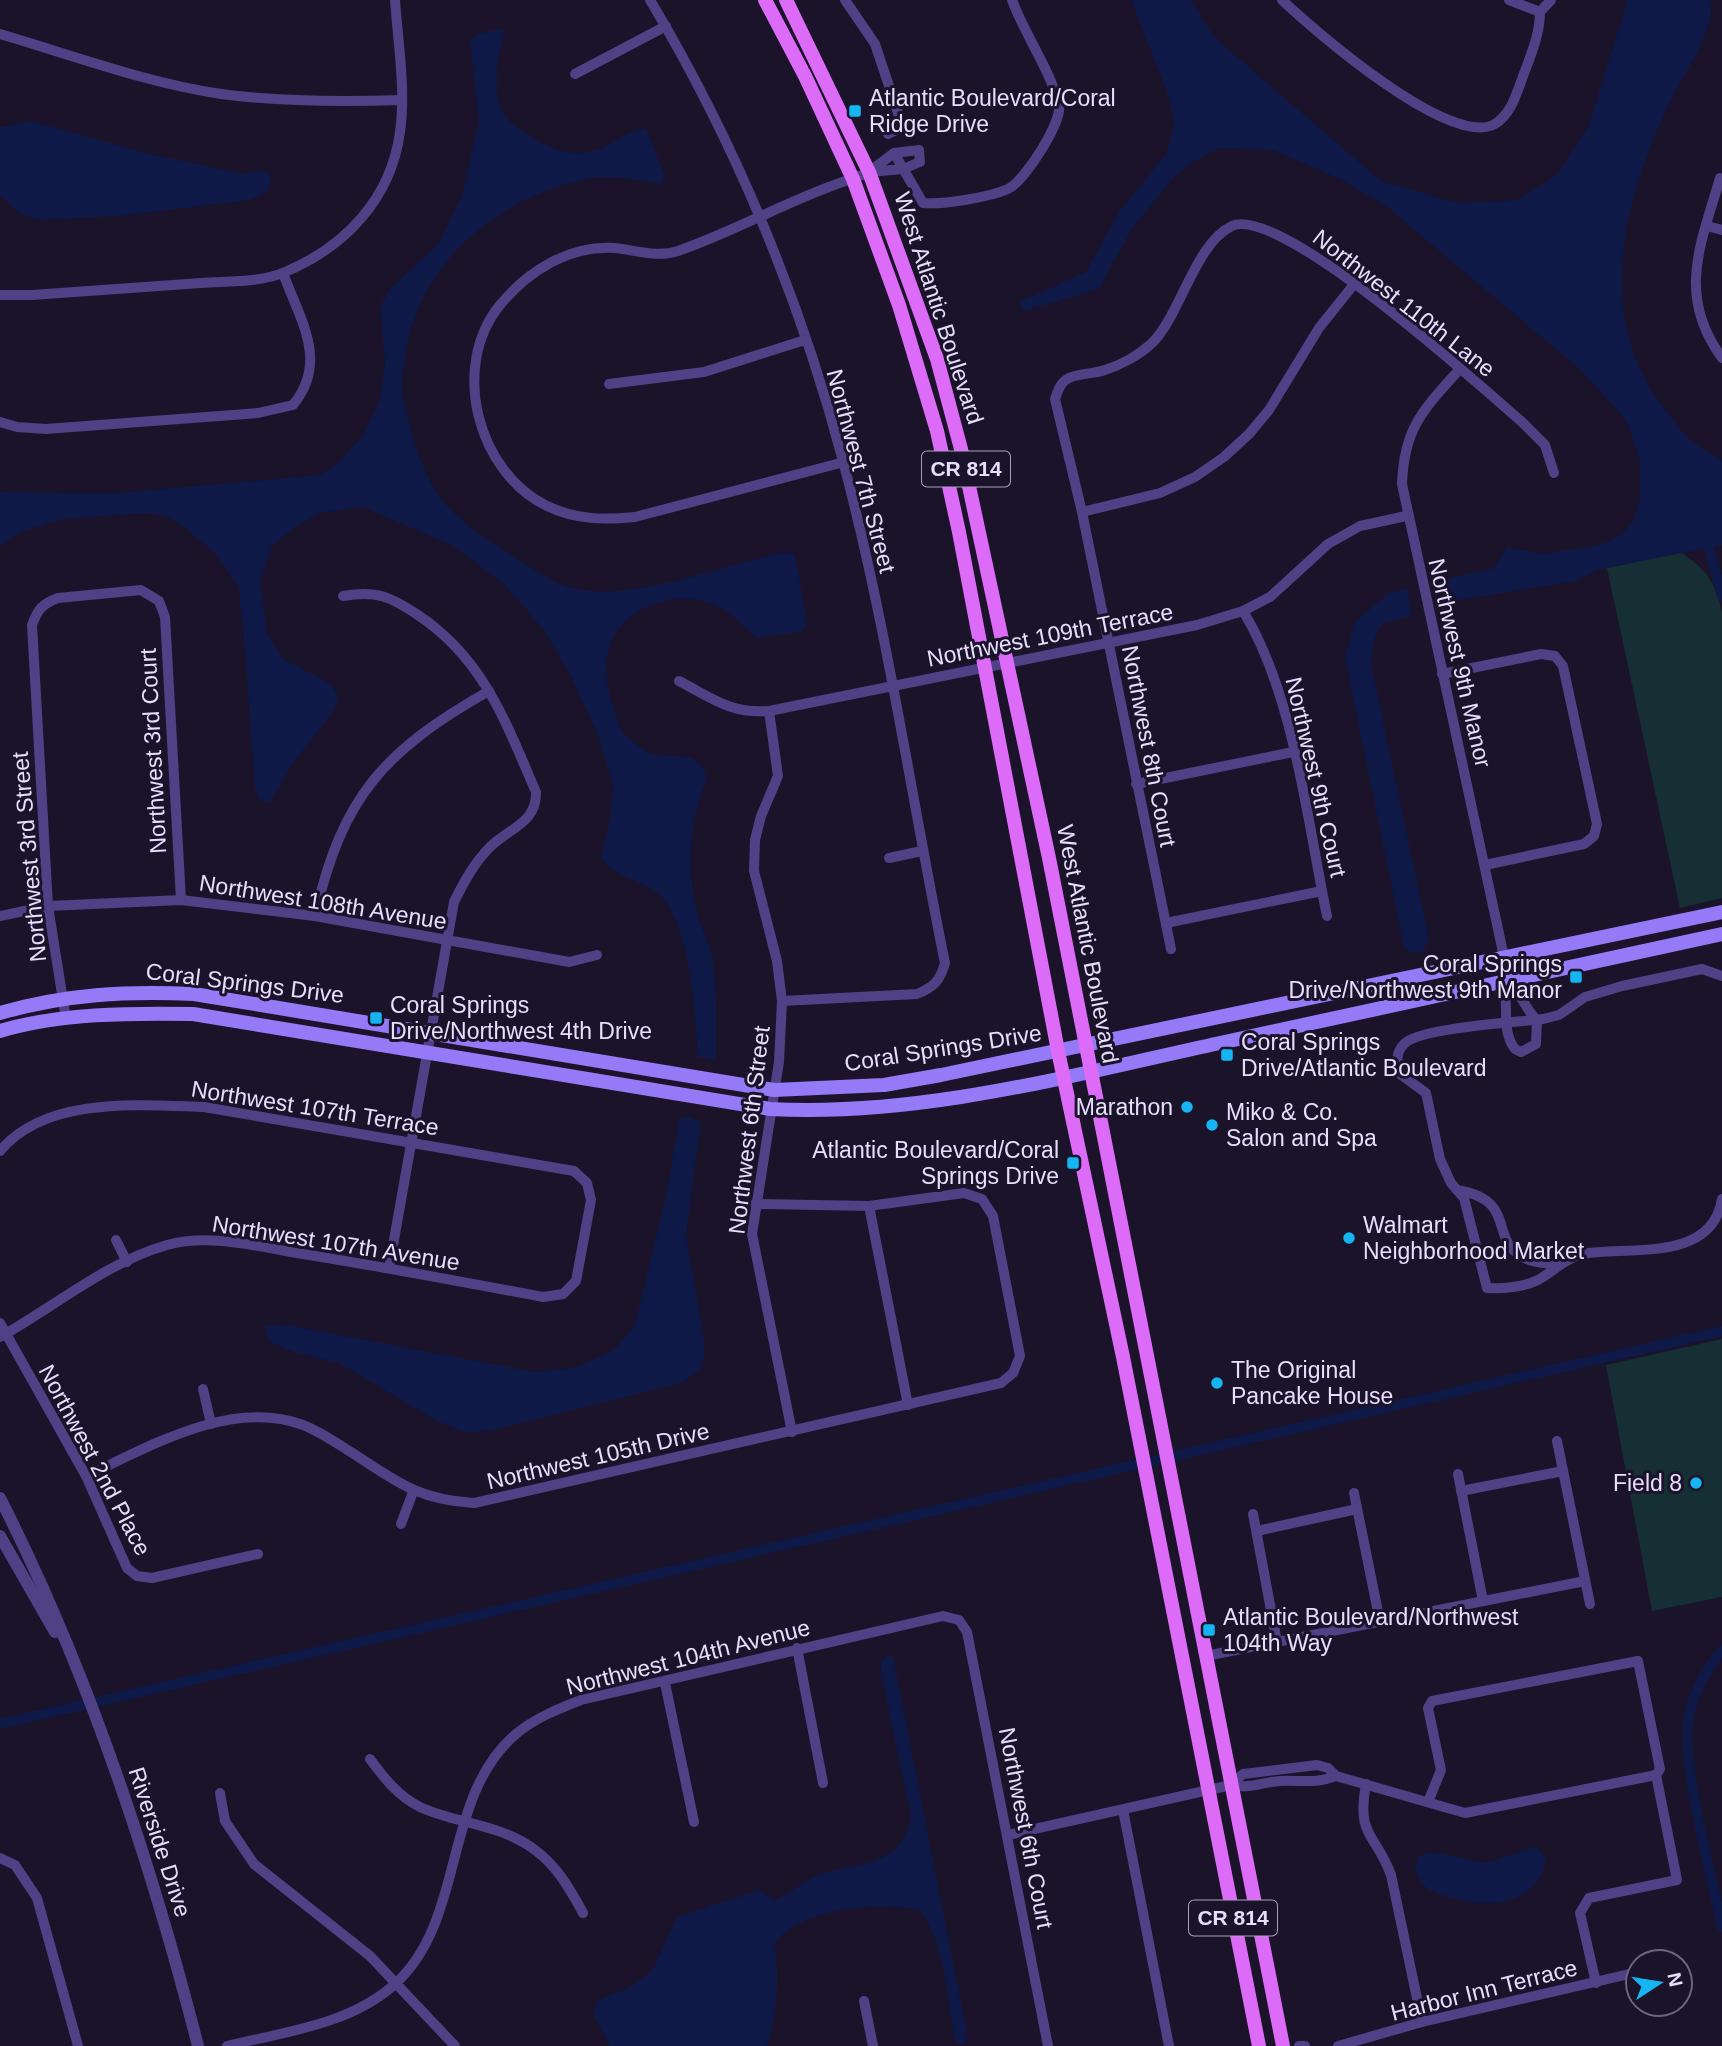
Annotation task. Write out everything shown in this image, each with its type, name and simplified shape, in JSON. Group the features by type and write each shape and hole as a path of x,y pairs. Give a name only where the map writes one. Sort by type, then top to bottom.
{"main road":[{"name":"West Atlantic Boulevard","path":"765,0 805,76 853,179 899,305 937,431 986,668 1058,1052 1258,2046"},
{"name":"West Atlantic Boulevard","path":"786,0 869,172 937,359 970,486 1086,1045 1283,2046"},
{"name":"Coral Springs Drive","path":"0,1013 61,999 128,991 194,995 775,1090 884,1085 1058,1052 1722,912"},
{"name":"Coral Springs Drive","path":"0,1031 66,1019 129,1013 193,1014 770,1109 815,1112 888,1108 1063,1077 1722,933"}],"street":[{"path":"0,295 232,281 283,273 335,245 358,224 378,197 391,169 400,133 402,100 395,0"},
{"name":"Northwest 7th Street","path":"650,0 711,111 760,218 805,341 844,462 945,963 941,978 932,988 917,994 782,1001"},
{"path":"845,0 874,44 900,119 898,130 888,134"},
{"path":"894,153 923,203 936,204 1008,189 1018,181 1055,128 1059,104 1012,0"},
{"path":"1282,0 1330,44 1369,74 1411,100 1472,127 1493,125 1512,106 1540,29 1540,12 1550,0"},
{"path":"1508,0 1540,12"},
{"path":"575,74 666,26"},
{"path":"0,34 156,79 219,93 290,101 402,100"},
{"path":"844,462 635,517 606,520 578,517 547,506 525,491 503,469 487,443 477,415 474,388 484,332 498,307 520,283 566,256 591,249 650,254 674,252 869,172 894,153 919,150 920,162 904,169 869,172"},
{"path":"1720,178 1696,257 1695,290 1711,342 1722,358"},
{"name":"Northwest 110th Lane","path":"1059,387 1067,378 1107,370 1153,343 1193,272 1230,227 1243,223 1284,236 1354,283 1522,422 1545,446 1554,473"},
{"path":"1707,226 1722,230"},
{"path":"0,422 17,427 46,429 258,413 292,405 308,382 312,367 310,350 283,273"},
{"path":"1082,512 1160,493 1195,477 1224,457 1249,434 1269,410 1319,328 1354,283"},
{"path":"609,384 704,372 805,341"},
{"name":"Northwest 9th Manor","path":"1459,370 1420,413 1403,456 1402,484 1406,516 1509,980"},
{"name":"Northwest 8th Court","path":"1059,387 1055,399 1082,512 1171,949"},
{"name":"Northwest 109th Terrace","path":"680,681 730,708 746,713 769,711 1197,625 1243,611 1270,597 1328,544 1360,526 1406,516"},
{"name":"Northwest 3rd Court","path":"38,608 58,598 141,590 159,601 165,617 181,900"},
{"path":"344,596 367,591 380,594 419,616 467,657 489,691 536,792 537,805 529,818 491,846 470,872 454,902 389,1268"},
{"name":"Northwest 3rd Street","path":"38,608 32,625 48,906 66,1019"},
{"name":"Northwest 9th Court","path":"1243,611 1272,667 1293,752 1327,916"},
{"path":"1443,674 1541,653 1555,656 1563,666 1597,824 1594,836 1584,844 1485,864"},
{"path":"315,916 326,866 358,801 387,764 416,736 489,691"},
{"name":"Northwest 6th Street","path":"769,711 778,776 761,816 755,840 754,871 772,936 782,1001 775,1090 752,1234 792,1432"},
{"path":"1136,783 1293,752"},
{"path":"889,858 922,851"},
{"path":"1166,923 1322,891"},
{"name":"Northwest 108th Avenue","path":"0,916 48,906 181,900 315,916 569,962 597,955"},
{"path":"1722,976 1702,969 1622,986 1585,997 1559,1015 1408,1040 1398,1054 1400,1074 1426,1093 1440,1159 1464,1198 1487,1288 1504,1289 1537,1280 1567,1258 1602,1250 1676,1247 1704,1232 1714,1221 1722,1199"},
{"path":"1509,980 1518,990 1526,1010 1537,1020 1536,1044 1521,1052 1510,1043 1506,1023 1508,1003 1504,986 1509,980"},
{"name":"Northwest 107th Terrace","path":"0,1151 10,1139 36,1124 64,1113 155,1105 204,1107 574,1171 587,1183 591,1200 576,1281 563,1294"},
{"path":"1457,1190 1488,1200 1496,1210 1513,1250 1523,1258 1558,1265"},
{"name":"Northwest 105th Drive","path":"86,1476 172,1437 211,1424 273,1418 303,1425 413,1492 443,1501 474,1503 1001,1383 1013,1373 1020,1356 993,1216 982,1199 964,1193 869,1206"},
{"path":"755,1204 869,1206 908,1405"},
{"path":"116,1240 127,1262"},
{"name":"Northwest 107th Avenue","path":"3,1335 127,1262 167,1245 196,1241 226,1242 389,1268 543,1297 563,1294"},
{"name":"Northwest 2nd Place","path":"0,1322 3,1335 86,1476 127,1569 137,1576 152,1578 258,1554"},
{"path":"203,1388 211,1424"},
{"path":"1557,1441 1590,1604"},
{"path":"1461,1491 1563,1471"},
{"path":"1458,1474 1483,1601"},
{"path":"401,1524 413,1492"},
{"path":"1354,1493 1380,1622"},
{"name":"Riverside Drive","path":"0,1498 54,1612 99,1728 173,1946 198,2046"},
{"path":"1257,1531 1357,1509"},
{"path":"1253,1514 1277,1642"},
{"name":"Riverside Drive","path":"0,1536 69,1656"},
{"path":"1206,1656 1585,1581"},
{"name":"Northwest 104th Avenue","path":"227,2046 330,2020 361,2008 395,1984 416,1959 434,1930 476,1788 515,1735 546,1714 581,1700 665,1683 797,1648 943,1616 959,1620"},
{"name":"Northwest 6th Court","path":"959,1620 967,1632 1048,2046"},
{"path":"797,1648 823,1783"},
{"path":"1428,1802 1441,1770 1428,1708 1432,1701 1638,1661 1660,1769 1656,1775 1676,1880 1589,1898 1580,1913 1596,1983"},
{"path":"665,1683 694,1822"},
{"path":"370,1759 386,1781 404,1797 421,1807 509,1834 533,1848 553,1865 583,1913"},
{"path":"1008,1835 1208,1790 1231,1784 1243,1774 1317,1765 1328,1768 1336,1776 1465,1813 1656,1775"},
{"path":"1274,1769 1277,1781"},
{"path":"1231,1784 1250,1788 1277,1781 1318,1782 1336,1776"},
{"path":"1366,1784 1363,1819 1371,1842 1386,1861 1391,1875 1422,2022"},
{"path":"220,1793 225,1821 254,1864 345,1933 455,2046"},
{"path":"1123,1810 1169,2046"},
{"path":"0,1858 15,1865 37,1898 78,2046"},
{"name":"Harbor Inn Terrace","path":"1338,2046 1422,2022 1624,1976"},
{"path":"864,2001 873,2046"},
{"path":"1299,2046 1305,2046"}],"green space":[{"path":"1680,552 1697,565 1713,584 1722,613 1722,898 1680,908 1607,568"},
{"path":"1722,1339 1722,1597 1652,1611 1606,1365"}],"water":[{"path":"1131,0 1190,0 1215,38 1381,181 1458,203 1518,200 1558,174 1588,127 1628,0 1709,0 1711,10 1704,37 1668,106 1638,182 1622,261 1623,301 1629,339 1644,376 1684,434 1722,461 1722,545 1597,570 1577,581 1447,602 1442,580 1494,568 1507,547 1544,554 1600,545 1623,534 1634,520 1640,497 1640,460 1626,420 1582,371 1386,206 1342,180 1273,150 1220,148 1192,162 1172,179 1132,229 1099,289 1024,311 1019,302 1086,272 1119,212 1167,153 1174,124 1169,97"},
{"path":"500,29 504,33 497,66 497,91 503,113 509,121 542,143 576,153 591,152 630,133 646,129 665,176 662,184 619,178 594,178 560,186 527,199 469,238 445,263 426,292 413,324 402,382 403,398 415,444 434,488 458,517 483,537 552,580 573,588 597,591 652,586 774,554 795,554 807,623 803,631 757,638 719,607 704,601 672,600 641,610 628,619 617,631 607,656 609,690 623,734 652,754 693,759 699,763 707,778 696,812 691,863 694,898 714,970 716,1060 698,1057 689,968 684,944 667,904 655,891 619,874 601,857 610,821 613,784 597,733 569,672 543,629 504,584 454,546 363,507 320,513 295,527 272,546 260,582 267,633 282,658 331,684 339,698 331,715 298,756 269,803 261,801 255,789 238,586 217,555 187,529 166,516 146,513 62,519 18,533 0,547 0,492 115,493 299,477 321,474 338,463 363,436 380,400 385,363 380,306 391,288 439,243 462,195 479,120 470,42 475,35"},
{"path":"31,121 149,154 244,174 261,170 271,175 268,192 250,200 120,216 38,220 19,213 0,195 0,127"},
{"path":"1407,589 1412,615 1382,624 1374,639 1371,664 1429,940 1422,952 1411,953 1404,947 1345,657 1355,622 1389,593"},
{"path":"688,1117 701,1122 686,1235 705,1347 702,1367 684,1382 493,1430 466,1433 437,1421 339,1363 291,1351 268,1341 266,1326 287,1325 535,1372 577,1367 614,1350 635,1325 666,1196 679,1120"},
{"path":"887,1656 893,1656 967,2034 966,2043 960,2045 955,2041 940,1956 929,1924 920,1910 863,1907 822,1915 803,1922 787,1931 775,1943 777,1995 767,2046 610,2046 594,2016 597,2001 634,1985 653,1969 677,1917 759,1890 774,1900 815,1876 878,1860 899,1845 911,1816 881,1673 881,1661"},
{"path":"1536,1846 1546,1858 1541,1874 1533,1887 1508,1901 1477,1903 1438,1894 1424,1885 1415,1869 1419,1856 1432,1852 1487,1863"}],"waterway":[{"path":"1709,547 1722,596"},
{"path":"0,1724 1722,1331"},
{"path":"1722,1650 1695,1694 1688,1731 1692,1786 1722,1927"}],"place":[{"name":"Atlantic Boulevard/Coral Ridge Drive","path":"855,111"},
{"name":"Coral Springs Drive/Northwest 9th Manor","path":"1576,977"},
{"name":"Coral Springs Drive/Northwest 4th Drive","path":"376,1018"},
{"name":"Coral Springs Drive/Atlantic Boulevard","path":"1227,1055"},
{"name":"Marathon","path":"1187,1107"},
{"name":"Miko & Co. Salon and Spa","path":"1212,1125"},
{"name":"Atlantic Boulevard/Coral Springs Drive","path":"1073,1163"},
{"name":"Walmart Neighborhood Market","path":"1349,1238"},
{"name":"The Original Pancake House","path":"1217,1383"},
{"name":"Field 8","path":"1696,1483"},
{"name":"Atlantic Boulevard/Northwest 104th Way","path":"1209,1630"}]}
